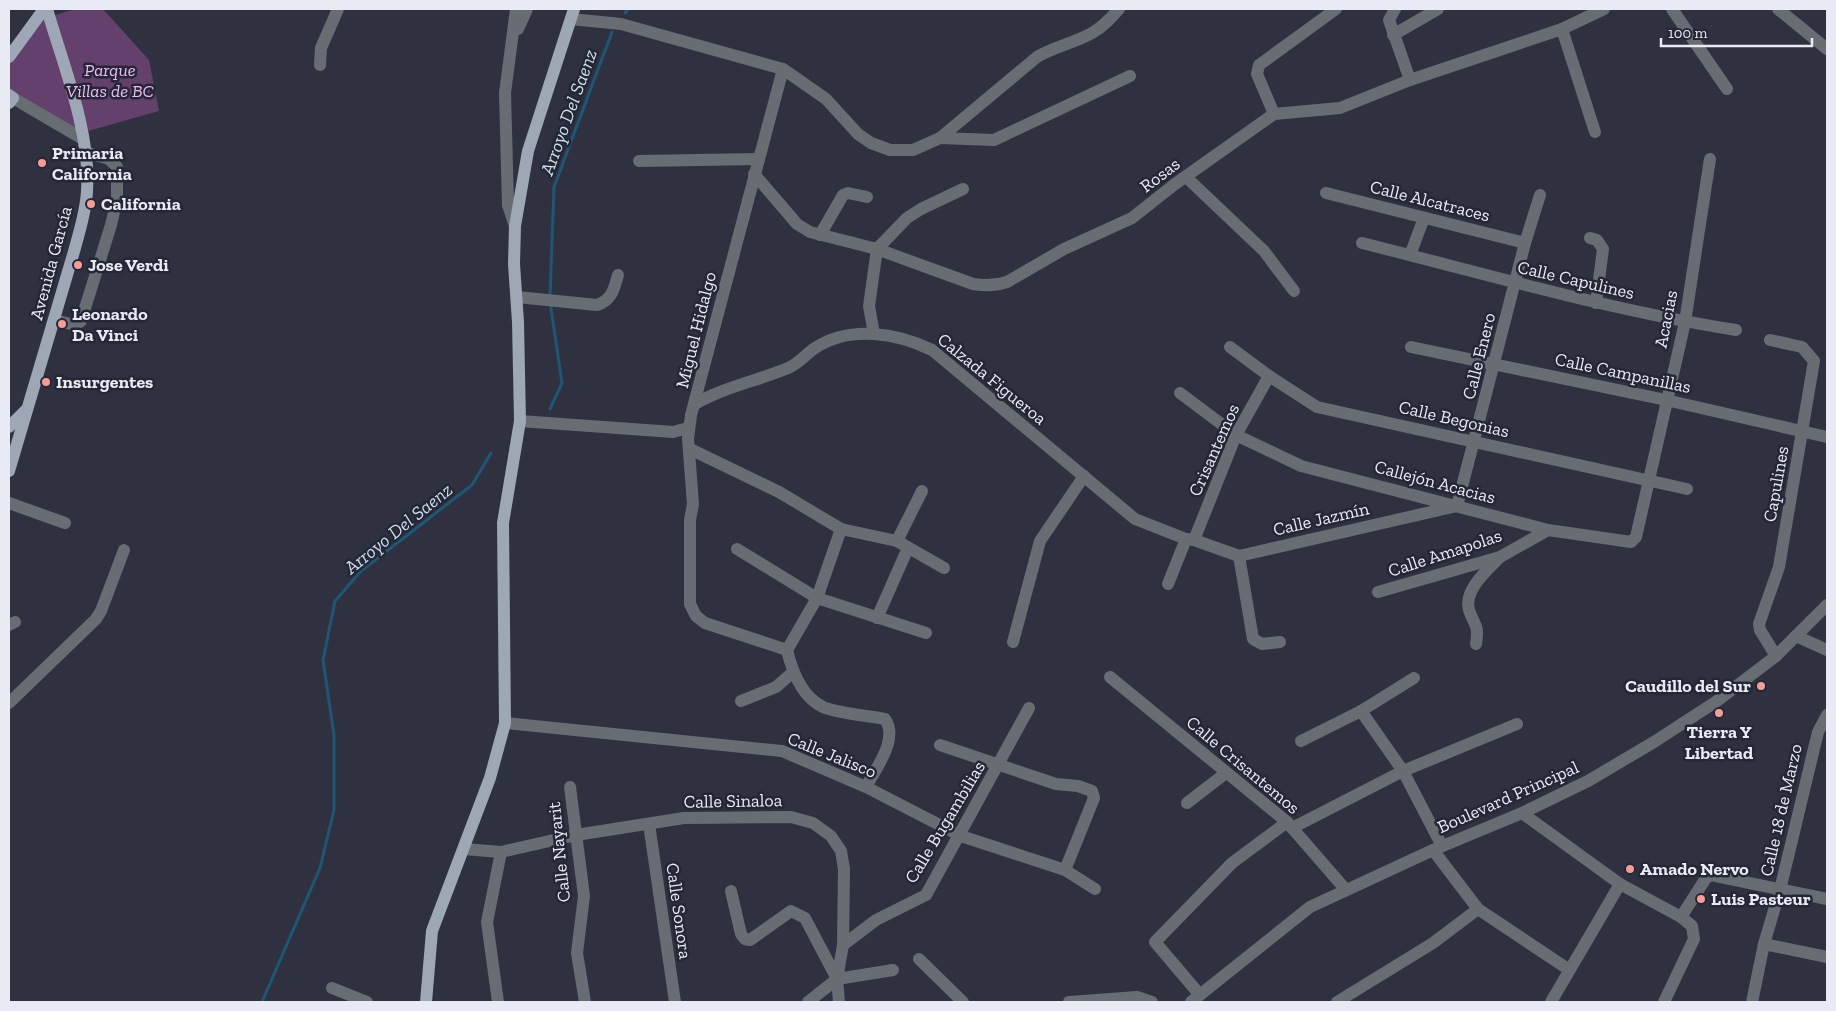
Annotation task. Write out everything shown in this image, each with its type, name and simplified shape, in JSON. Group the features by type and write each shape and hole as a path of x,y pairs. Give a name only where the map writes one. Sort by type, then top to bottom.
{"main road":[{"path":"9,57 45,9"},
{"name":"Avenida García","path":"9,471 13,435 27,409 54,320 85,213 87,191 84,146 45,9"},
{"path":"426,1002 432,931 490,778 505,723 503,523 520,421 514,226 528,151 573,14"},
{"name":"Avenida García","path":"9,427 27,409"}],"street":[{"path":"320,65 321,48 338,9"},
{"path":"514,226 508,205 505,93 514,37 516,9"},
{"path":"514,37 528,9"},
{"path":"573,14 621,24 783,70 826,99 858,134 871,143 890,150 913,150 940,138 1037,57 1055,47 1092,33 1106,24 1119,9"},
{"path":"1336,9 1259,65 1257,74 1274,114 1340,108 1410,80 1562,29 1604,9"},
{"path":"1395,9 1389,20 1410,80"},
{"path":"1393,35 1438,9"},
{"path":"1672,9 1727,89"},
{"path":"1778,9 1827,48"},
{"path":"1562,29 1595,132"},
{"name":"Miguel Hidalgo","path":"783,70 688,428 693,504 690,520 690,604 696,616 705,624 787,650"},
{"path":"940,138 994,140 1130,76"},
{"path":"10,99 84,146 109,159 117,167 116,199 81,321 75,325 54,320"},
{"name":"Rosas","path":"754,174 797,224 820,235 876,249 973,284 987,287 997,285 1064,249 1132,218 1274,114"},
{"path":"639,161 759,159"},
{"name":"Acacias","path":"1631,542 1636,537 1685,322 1710,159"},
{"path":"1186,177 1264,251 1294,291"},
{"path":"874,334 869,306 876,249 908,218 921,209 963,189"},
{"path":"820,235 843,195 848,193 867,197"},
{"name":"Calle Alcatraces","path":"1326,193 1525,243"},
{"name":"Calle Enero","path":"1457,506 1496,363 1525,243 1540,195"},
{"path":"1410,255 1424,218"},
{"path":"1590,238 1597,240 1603,249 1596,303"},
{"name":"Calle Capulines","path":"1362,242 1515,284 1685,322 1736,330"},
{"path":"517,297 549,298 597,304 604,302 613,294 618,275"},
{"name":"Calzada Figueroa","path":"695,404 722,390 791,367 815,348 836,336 874,334 912,340 932,350 1135,519 1190,539"},
{"name":"Capulines","path":"1770,340 1802,347 1814,361 1779,567 1759,624 1760,630 1776,656"},
{"name":"Calle Begonias","path":"1230,346 1269,376 1317,407 1687,489"},
{"name":"Calle Campanillas","path":"1411,347 1496,363 1827,437"},
{"name":"Crisantemos","path":"1168,584 1236,435 1269,376"},
{"name":"Callejón Acacias","path":"1180,393 1236,435 1301,466 1548,530 1631,542"},
{"path":"520,421 673,432 688,428"},
{"path":"690,449 779,492 841,529 903,544 944,568"},
{"path":"1013,642 1040,541 1084,476"},
{"path":"877,618 922,492"},
{"path":"9,503 66,523"},
{"name":"Calle Jazmín","path":"1239,556 1457,506"},
{"path":"841,529 817,598 787,650 792,674 808,694 823,707 885,719 890,727 890,738 866,787"},
{"name":"Calle Amapolas","path":"1378,592 1500,557 1548,530"},
{"path":"1190,539 1239,556 1253,639 1262,644 1280,642"},
{"path":"737,549 817,598 926,633"},
{"path":"9,703 96,619 101,611 124,550"},
{"path":"1476,644 1478,628 1468,603 1471,590 1500,557"},
{"name":"Boulevard Principal","path":"1196,998 1310,907 1437,848 1522,813 1588,781 1654,742 1716,701 1776,656 1827,605"},
{"path":"1796,636 1827,650"},
{"path":"741,701 776,687 792,674"},
{"name":"Calle Crisantemos","path":"1110,677 1289,825 1346,890"},
{"path":"1301,741 1361,711 1414,678"},
{"name":"Calle Bugambilias","path":"843,945 876,920 926,895 961,836 1029,708"},
{"path":"1361,711 1403,771 1437,848 1478,909 1568,969"},
{"name":"Calle 18 de Marzo","path":"1752,1002 1764,944 1780,890 1818,732 1827,715"},
{"name":"Calle Jalisco","path":"505,723 782,751 866,787 961,836 1065,870 1095,889"},
{"path":"1196,998 1155,942 1232,863 1289,825 1403,771 1517,724"},
{"path":"940,745 1056,784 1078,786 1092,791 1094,798 1065,870"},
{"path":"1187,803 1226,773"},
{"name":"Calle Nayarit","path":"570,787 584,896 576,953 585,1002"},
{"path":"1522,813 1620,884 1681,917 1692,926 1694,939 1664,1002"},
{"name":"Calle Sinaloa","path":"464,849 501,852 576,835 684,818 792,817 813,823 831,836 841,851 844,869 843,945 837,979 839,1002"},
{"name":"Calle Sonora","path":"649,824 675,1002"},
{"path":"498,1002 487,922 501,852"},
{"path":"1681,917 1706,878 1710,875 1827,900"},
{"path":"1551,1002 1568,969 1620,884"},
{"path":"731,891 741,934 745,939 750,940 791,911 798,913 805,918 837,979"},
{"path":"1337,1002 1433,943 1478,909"},
{"path":"1764,944 1827,958"},
{"path":"918,959 958,1000"},
{"path":"808,1002 837,979 893,970"},
{"path":"332,988 367,1002"},
{"path":"1069,1002 1137,997 1152,1002"}],"green space":[{"name":"Parque Villas de BC","path":"42,9 48,17 76,9 103,9 149,60 159,111 81,133 9,94 9,52"}],"waterway":[{"name":"Arroyo Del Saenz","path":"625,13 628,9"},
{"name":"Arroyo Del Saenz","path":"550,296 554,187 612,32"},
{"name":"Arroyo Del Saenz","path":"550,302 562,383 550,409"},
{"name":"Arroyo Del Saenz","path":"262,1002 320,868 334,810 334,735 323,660 335,601 361,571 472,485 491,453"}],"place":[{"name":"Primaria California","path":"42,163"},
{"name":"California","path":"91,204"},
{"name":"Jose Verdi","path":"78,265"},
{"name":"Leonardo Da Vinci","path":"62,324"},
{"name":"Insurgentes","path":"46,382"},
{"name":"Caudillo del Sur","path":"1761,686"},
{"name":"Tierra Y Libertad","path":"1719,713"},
{"name":"Amado Nervo","path":"1630,869"},
{"name":"Luis Pasteur","path":"1701,899"}]}
